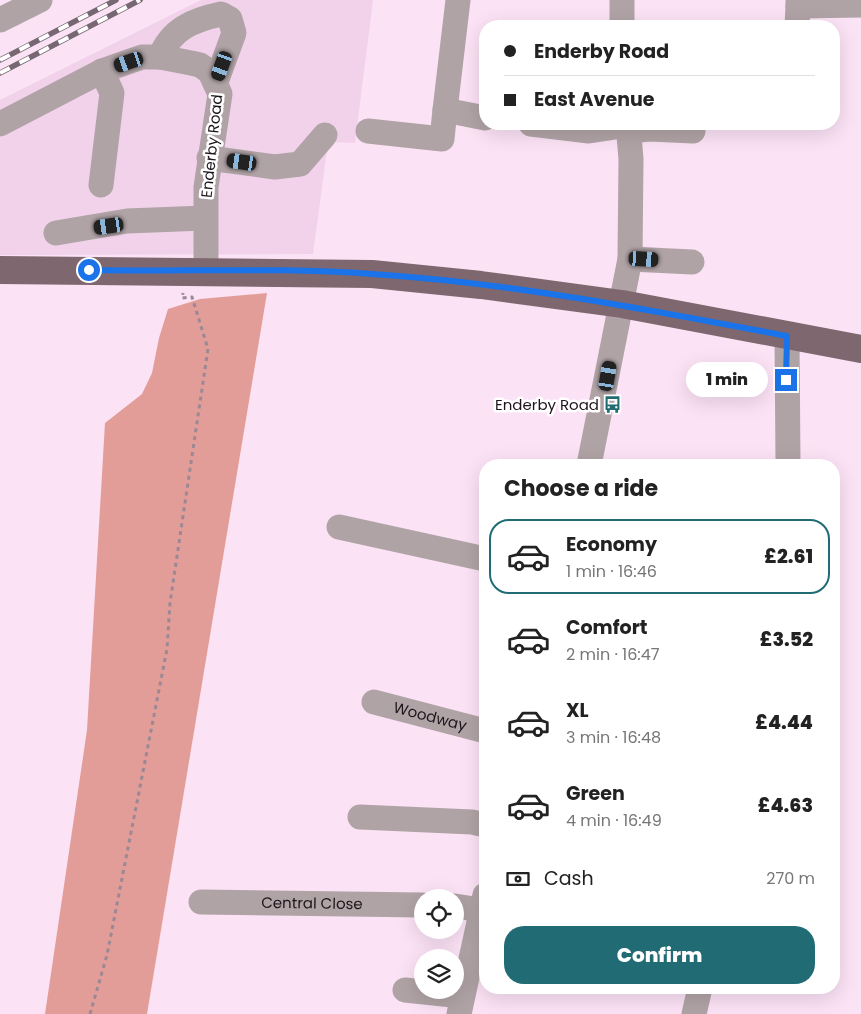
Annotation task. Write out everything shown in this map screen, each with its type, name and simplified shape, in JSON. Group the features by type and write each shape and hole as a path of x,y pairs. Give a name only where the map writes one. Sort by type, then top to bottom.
{"main road":[{"path":"0,270 206,270 372,274 481,285 622,304 861,349"}],"street":[{"path":"0,20 40,0"},
{"path":"368,131 442,139 458,0"},
{"path":"622,0 622,20"},
{"path":"798,11 861,5"},
{"path":"160,57 166,43 186,26 221,14 230,19 234,33 216,82"},
{"name":"Enderby Road","path":"0,124 102,71 142,57 160,57 200,65 210,72 220,94 209,158 205,218 206,270"},
{"path":"101,185 112,93 102,71"},
{"path":"445,110 479,117"},
{"path":"582,130 600,130"},
{"path":"590,459 630,259 632,159 629,130"},
{"path":"650,130 692,131"},
{"path":"209,158 275,167 300,164 325,135"},
{"path":"56,232 80,220 97,228 127,222 205,218"},
{"path":"630,259 692,262"},
{"path":"787,336 788,459"},
{"path":"339,527 479,558"},
{"name":"Woodway","path":"374,702 479,730"},
{"path":"360,817 479,824"},
{"name":"Central Close","path":"202,902 414,905"},
{"path":"464,905 479,903"},
{"path":"405,990 460,1005 479,921"},
{"path":"694,1014 699,994"}],"path":[{"path":"90,1014 107,956 168,649 170,603 208,349 192,297 182,298 183,290"}],"shaded area":[{"path":"201,0 373,0 355,143 328,142 313,254 0,255 0,100"},
{"path":"267,293 147,1014 45,1014 87,730 105,423 142,394 152,373 159,338 168,309 200,299"}],"railway":[{"path":"0,60 116,0"},
{"path":"0,73 140,0"}],"place":[{"name":"Enderby Road","path":"613,405"}],"route":[{"path":"89,270 297,271 372,274 481,285 622,304 787,336 786,380"}]}
